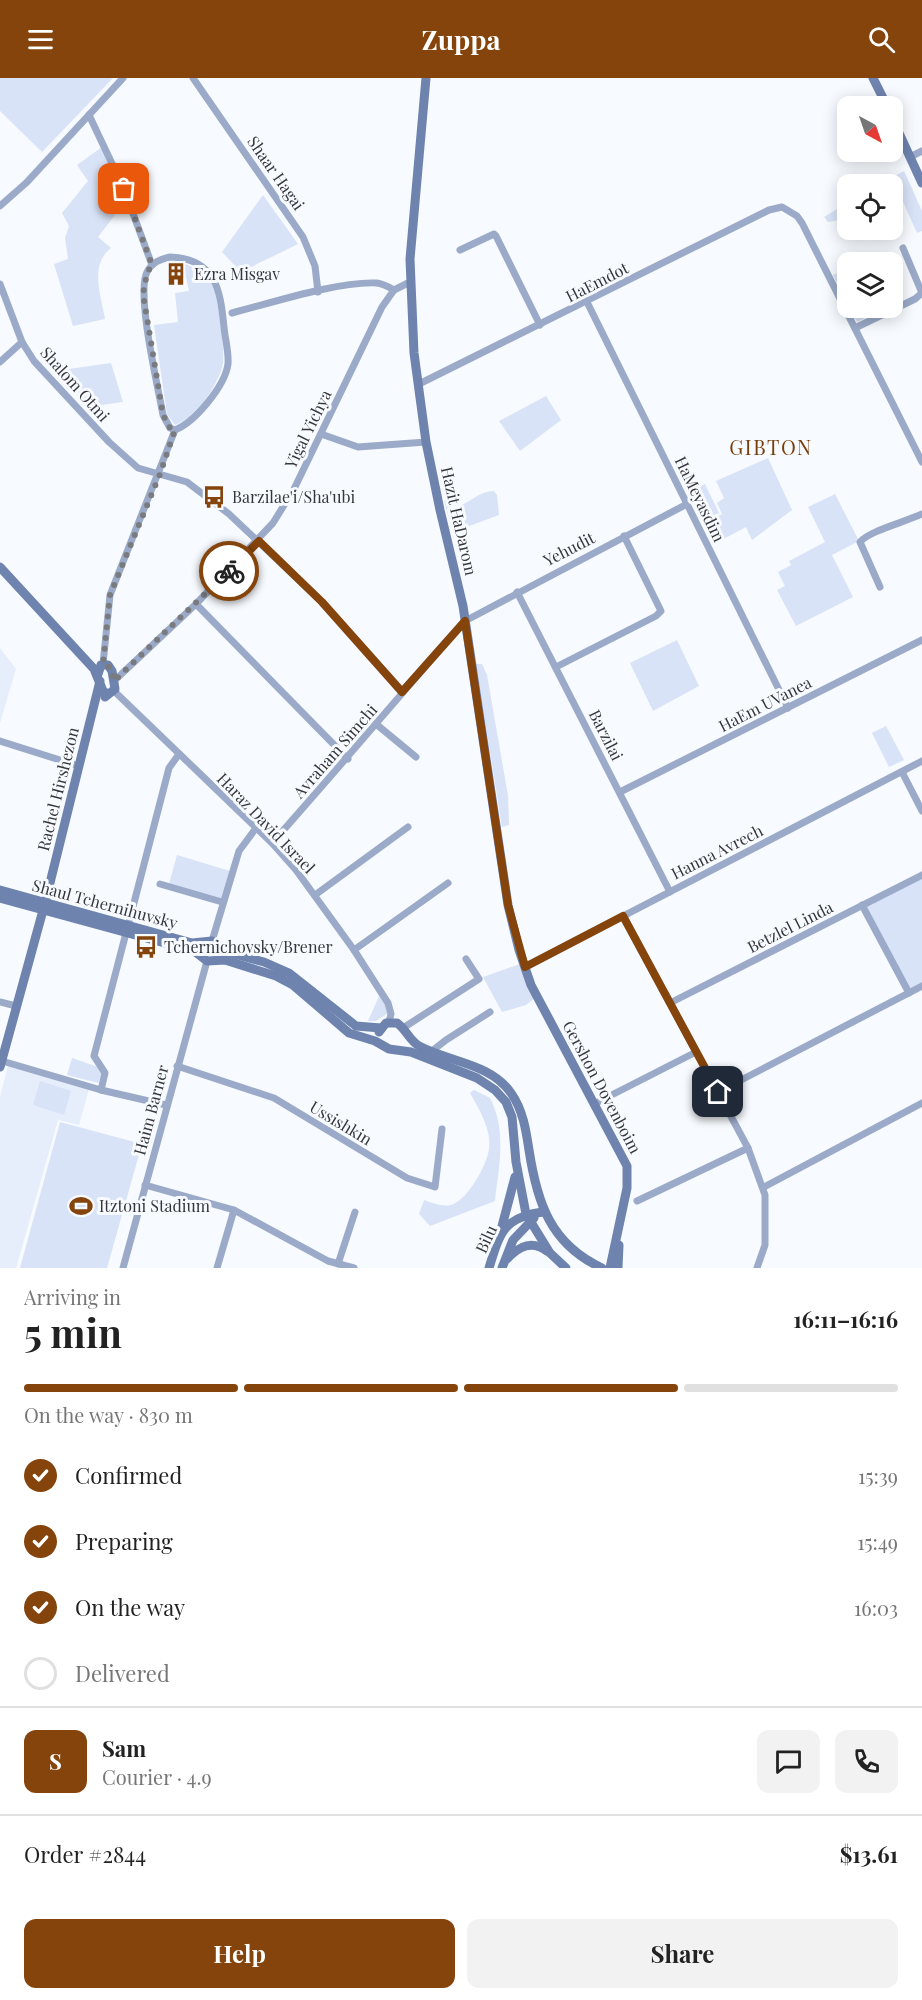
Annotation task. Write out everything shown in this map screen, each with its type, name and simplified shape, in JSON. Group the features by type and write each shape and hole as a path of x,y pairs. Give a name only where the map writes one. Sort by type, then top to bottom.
{"street":[{"path":"0,206 26,183 123,78"},
{"name":"Shaar Hagai","path":"193,78 303,237 315,266 318,292"},
{"name":"Hazit HaDarom","path":"426,78 413,207 410,282 419,384 426,442 465,621 508,905 525,967"},
{"path":"873,78 882,96"},
{"path":"89,115 120,180 152,265"},
{"path":"903,142 922,183"},
{"path":"910,157 922,151"},
{"name":"HaEmdot","path":"419,384 769,210 782,207 788,209 802,224 855,328"},
{"path":"460,250 491,235 496,236 540,325"},
{"path":"903,248 922,292 915,299 855,328 922,462"},
{"path":"177,257 204,268 218,286 228,354 226,372 203,408 186,426 175,430 170,428 163,415 143,294 147,273 152,265 160,260 177,257"},
{"path":"232,313 318,292 377,283 394,290 410,282"},
{"name":"Shalom Otmi","path":"0,284 22,342 63,394 121,454 138,468 187,482 259,541 322,602 402,692"},
{"name":"Yigal Yichya","path":"112,688 259,541 283,508 382,307 394,290"},
{"name":"HaMeyasdim","path":"587,302 788,708"},
{"path":"0,362 22,342"},
{"path":"0,567 99,677 103,691 112,688 111,668 103,664 110,595 160,474 175,430"},
{"path":"321,434 358,447 426,442"},
{"name":"Yehudit","path":"465,621 687,504"},
{"path":"880,587 860,542 868,534 895,526 922,514"},
{"path":"556,668 656,616 661,611 624,536"},
{"name":"Barzilai","path":"517,592 670,892"},
{"path":"196,604 348,759"},
{"name":"Avraham Simchi","path":"272,843 348,759 402,692 465,621"},
{"name":"HaEm UVanea","path":"620,792 922,640"},
{"name":"Rachel Hirshezon","path":"1,1064 94,710 98,669 103,664"},
{"name":"Rachel Hirshezon","path":"94,710 112,688"},
{"name":"Haraz David Israel","path":"112,688 272,843 315,895 388,1003 391,1014 385,1025"},
{"path":"376,724 416,757"},
{"path":"0,741 79,766"},
{"path":"101,1090 105,1073 94,1056 169,768 179,753"},
{"name":"Hanna Avrech","path":"525,967 922,761"},
{"path":"902,772 922,811"},
{"path":"315,895 408,827"},
{"path":"211,944 198,948 206,958 218,954 211,944 219,911 239,851 256,828"},
{"name":"Betzlel Linda","path":"670,1003 922,875"},
{"path":"354,950 448,883"},
{"path":"160,884 222,902"},
{"name":"Shaul Tchernihuvsky","path":"0,890 44,907"},
{"name":"Shaul Tchernihuvsky","path":"0,898 127,929 192,943 211,944 289,973 356,1026 385,1025"},
{"path":"862,905 909,993"},
{"path":"623,916 748,1148 764,1187 765,1233 762,1264 757,1268"},
{"name":"Shaul Tchernihuvsky","path":"127,929 206,958 225,960 276,976 292,985 343,1029 380,1043"},
{"name":"Haim Barner","path":"123,1268 206,958"},
{"path":"404,1030 479,979 466,959"},
{"name":"Gershon Dovenboim","path":"525,967 542,1006 627,1166 627,1188 616,1251 610,1268"},
{"path":"718,1092 922,986"},
{"path":"0,1002 16,1006"},
{"path":"432,1052 446,1040 490,1012"},
{"path":"550,1253 528,1218 516,1162 512,1117 501,1096 477,1078 397,1048 389,1049 380,1043 378,1035 385,1025 397,1023 415,1043 432,1052 488,1073 511,1093 523,1117 534,1183 543,1212 565,1242 602,1268"},
{"path":"397,1048 404,1041 404,1030"},
{"path":"594,1104 696,1052"},
{"path":"1,1064 166,1105"},
{"name":"Ussishkin","path":"177,1066 274,1098 407,1178 435,1187 442,1129"},
{"path":"764,1187 922,1103"},
{"path":"637,1201 748,1148"},
{"path":"497,1245 513,1190 516,1162"},
{"path":"145,1185 234,1210 327,1264 354,1268"},
{"path":"218,1268 234,1210"},
{"path":"338,1264 355,1212"},
{"path":"528,1218 543,1212"},
{"name":"Bilu","path":"489,1268 497,1245 515,1217 528,1218 513,1240 503,1265"},
{"path":"503,1265 515,1251 527,1245 537,1245 550,1253 566,1268"},
{"path":"590,1261 616,1251 627,1268"},
{"name":"Gershon Dovenboim","path":"616,1251 618,1268"}],"shaded area":[{"path":"0,78 113,78 42,152 0,111"},
{"path":"102,147 124,203 98,237 111,248 104,255 98,272 105,319 73,326 54,264 68,259 65,238 69,226 62,213 88,181 77,165"},
{"path":"904,171 922,211 922,231 917,233 903,202 903,174 898,174"},
{"path":"263,195 298,244 241,272 222,252"},
{"path":"837,209 837,221 828,222 824,217"},
{"path":"183,263 205,275 213,287 221,324 223,361 219,376 204,401 190,416 175,425 167,414 154,325 178,322 175,293 189,291"},
{"path":"111,363 123,402 87,407 55,371"},
{"path":"546,396 561,420 520,451 499,421"},
{"path":"768,458 792,510 752,540 746,527 716,543 706,523 722,514 717,503 724,498 716,481"},
{"path":"705,484 719,513 703,521 689,492"},
{"path":"494,491 497,495 499,515 453,532 444,501 449,498 454,508"},
{"path":"835,494 859,541 832,555 853,597 796,626 777,590 785,586 778,572 791,565 789,561 825,542 808,507"},
{"path":"677,640 699,686 653,711 630,663"},
{"path":"0,648 16,669 0,723"},
{"path":"476,664 482,664 487,675 508,796 509,825 502,827"},
{"path":"886,726 904,760 889,767 872,733"},
{"path":"177,855 230,871 222,899 169,884"},
{"path":"922,877 922,986 910,993 866,906"},
{"path":"520,964 535,998 526,1005 502,1012 483,977"},
{"path":"380,994 388,1009 387,1014 376,1021 368,1021"},
{"path":"72,1058 98,1067 102,1075 98,1083 67,1075"},
{"path":"8,1066 89,1089 79,1125 58,1120 16,1268 0,1268 0,1097"},
{"path":"40,1081 71,1091 64,1115 33,1105"},
{"path":"474,1090 490,1098 499,1123 500,1162 495,1201 430,1226 419,1214 424,1200 444,1205 457,1202 470,1190 487,1156 489,1134 470,1093"},
{"name":"Itztoni Stadium","path":"60,1122 142,1144 107,1268 20,1268"}],"way so far":[{"path":"124,189 152,265 147,273 143,294 163,415 170,428 175,430 160,474 108,603 103,664 111,668 114,681 229,571"}],"place":[{"name":"Ezra Misgav","path":"176,274"},
{"name":"Barzilae'i/Sha'ubi","path":"214,497"},
{"name":"Tchernichovsky/Brener","path":"146,947"},
{"name":"Itztoni Stadium","path":"81,1206"}],"district":[{"name":"GIBTON","path":"771,448"}],"route":[{"path":"229,571 259,541 364,646 402,692 465,621 508,905 525,967 623,916 718,1092"}]}
